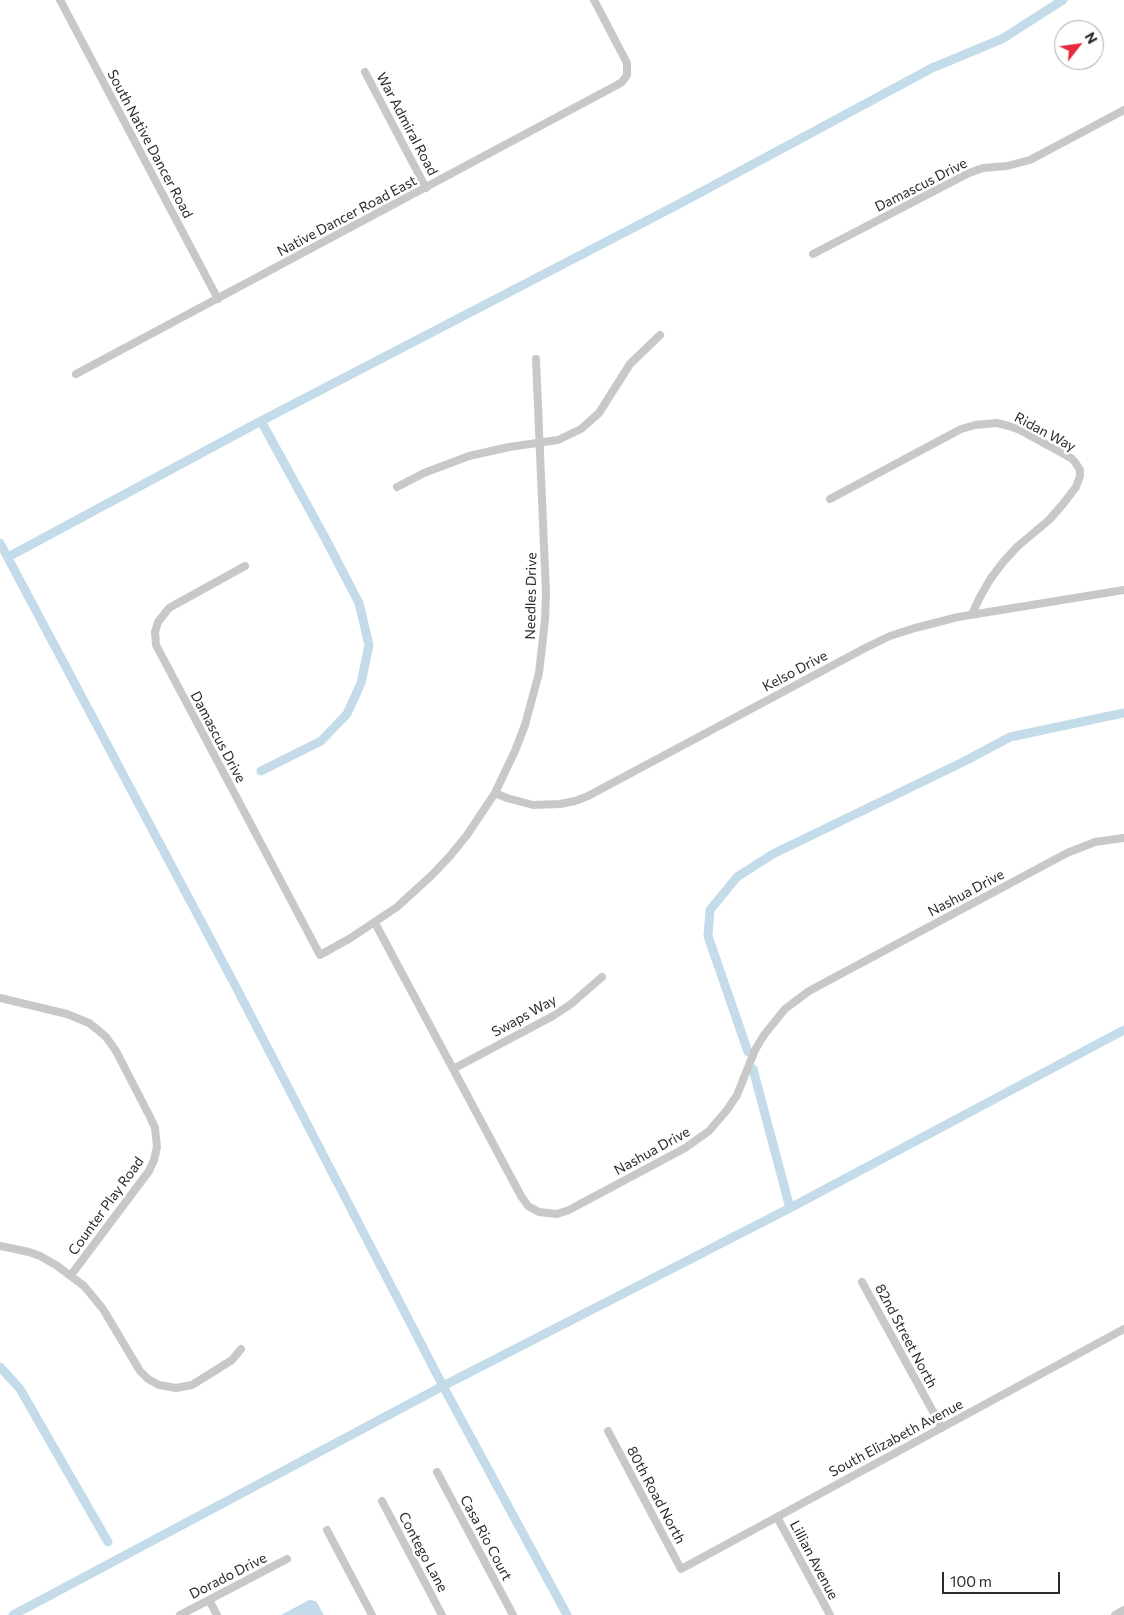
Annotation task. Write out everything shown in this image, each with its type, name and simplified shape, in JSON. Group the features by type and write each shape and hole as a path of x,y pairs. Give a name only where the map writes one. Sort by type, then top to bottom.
{"street":[{"name":"South Native Dancer Road","path":"60,0 218,299"},
{"name":"Native Dancer Road East","path":"76,374 617,86 627,75 627,63 594,0"},
{"name":"War Admiral Road","path":"366,72 426,188"},
{"name":"Damascus Drive","path":"813,254 969,173 983,168 1007,166 1030,160 1124,110"},
{"path":"397,487 424,473 468,456 509,447 558,440 570,435 590,422 607,403 630,364 660,335"},
{"name":"Needles Drive","path":"320,955 375,923 417,890 450,856 467,835 495,792 525,726 533,700 543,647 546,593 536,359"},
{"name":"Ridan Way","path":"830,499 961,429 975,425 992,423 1009,426 1071,458 1080,470 1076,487 1049,520 1018,546 1004,561 988,584 972,614"},
{"name":"Damascus Drive","path":"246,566 174,604 158,622 155,632 156,645 320,955"},
{"name":"Kelso Drive","path":"495,792 520,803 533,805 560,804 575,801 867,647 914,628 972,614 1124,590"},
{"name":"Nashua Drive","path":"375,923 524,1201 533,1209 551,1215 563,1213 685,1148 709,1131 720,1120 737,1095 755,1050 764,1034 785,1009 809,991 1067,853 1094,842 1124,838"},
{"name":"Swaps Way","path":"453,1069 553,1016 571,1004 602,977"},
{"name":"Counter Play Road","path":"0,998 79,1017 98,1030 106,1037 116,1051 155,1128 157,1147 149,1171 71,1275"},
{"path":"0,1246 40,1256 56,1264 84,1286 103,1309 140,1371 148,1379 159,1385 176,1388 192,1385 232,1360 241,1349"},
{"name":"82nd Street North","path":"862,1282 942,1428"},
{"name":"South Elizabeth Avenue","path":"681,1569 1124,1329"},
{"name":"80th Road North","path":"608,1431 681,1569"},
{"name":"Casa Rio Court","path":"437,1472 513,1615"},
{"name":"Contego Lane","path":"382,1501 442,1615"},
{"name":"Lillian Avenue","path":"777,1517 830,1615"},
{"path":"327,1530 372,1615"},
{"name":"Dorado Drive","path":"180,1615 287,1559"},
{"path":"209,1600 217,1615"},
{"path":"1116,1615 1124,1610"}],"water":[{"path":"309,1600 316,1601 324,1615 281,1615"}],"waterway":[{"path":"8,557 261,421 679,204 932,68 1002,39 1063,0"},
{"path":"261,421 359,603 369,645 361,683 347,714 321,741 261,771"},
{"path":"0,543 236,987 443,1386 567,1615"},
{"path":"748,1052 708,936 710,910 737,877 773,854 965,761 1010,737 1124,713"},
{"path":"13,1615 443,1386 790,1208 1124,1030"},
{"path":"753,1069 790,1208"},
{"path":"0,1367 20,1389 108,1542"}]}
